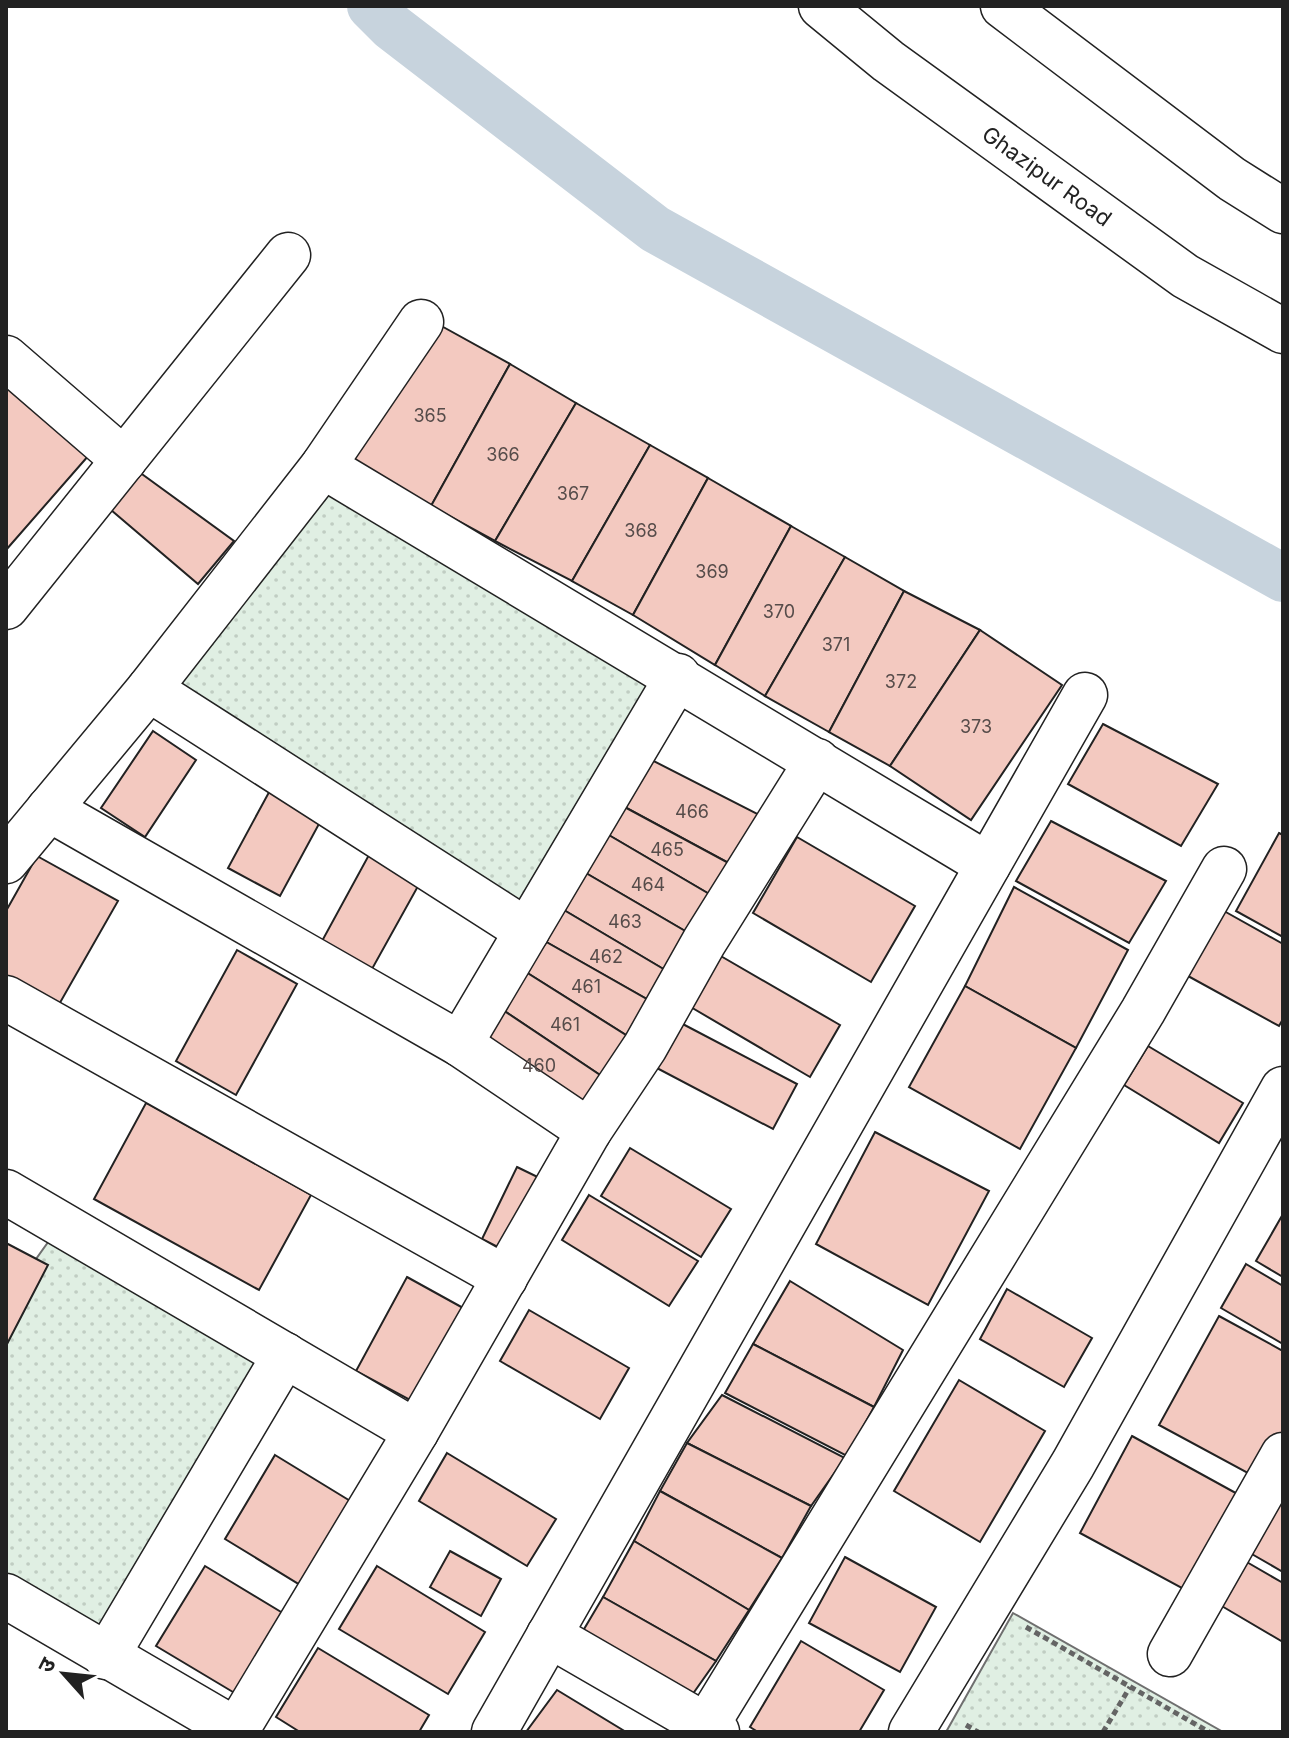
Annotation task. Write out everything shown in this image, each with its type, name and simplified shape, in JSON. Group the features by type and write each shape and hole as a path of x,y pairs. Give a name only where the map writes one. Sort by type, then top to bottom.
{"street":[{"name":"Ghazipur Road","path":"821,6 888,61 1185,276 1283,331"},
{"path":"1003,6 1232,179 1283,211"},
{"path":"6,607 288,255"},
{"path":"6,861 149,689 323,466 421,322"},
{"path":"6,358 124,460"},
{"path":"323,466 678,676 988,865"},
{"path":"460,1044 678,676"},
{"path":"149,689 527,931"},
{"path":"494,1732 1085,695"},
{"path":"6,1596 106,1657 238,1731 416,1432 589,1131 645,1047 704,942 817,761"},
{"path":"49,809 460,1044 589,1131"},
{"path":"549,1635 712,1729 1224,869"},
{"path":"6,998 505,1278"},
{"path":"911,1732 1073,1464 1283,1089"},
{"path":"6,1192 416,1432"},
{"path":"106,1657 285,1355"},
{"path":"1170,1654 1283,1455"}],"path":[{"path":"1015,1621 1209,1732"},
{"path":"1103,1732 1130,1687"}],"green space":[{"path":"323,466 678,676 527,931 149,689"},
{"path":"61,1224 285,1355 106,1657 6,1596 6,1301"},
{"path":"1013,1613 1223,1732 946,1732"}],"building":[{"path":"436,323 510,364 431,506 346,466"},
{"path":"510,364 576,403 495,541 431,506"},
{"path":"6,369 96,447 6,550"},
{"path":"576,403 650,445 572,581 495,541"},
{"path":"650,445 708,478 633,615 572,581"},
{"path":"135,469 234,541 198,584 104,504"},
{"path":"708,478 791,526 715,665 633,615"},
{"path":"791,526 845,557 765,696 715,665"},
{"path":"845,557 904,591 829,732 765,696"},
{"path":"904,591 980,630 890,766 829,732"},
{"path":"980,630 1062,685 971,820 890,766"},
{"path":"1103,724 1218,784 1181,846 1068,784"},
{"path":"153,731 196,760 145,837 101,808"},
{"path":"634,751 779,825 749,874 606,797"},
{"path":"274,783 326,811 280,896 228,868"},
{"path":"606,797 749,874 728,905 590,824"},
{"path":"1051,821 1166,881 1129,943 1016,881"},
{"path":"590,824 728,905 704,942 567,862"},
{"path":"1279,833 1283,835 1283,937 1236,911"},
{"path":"797,837 915,906 871,982 753,913"},
{"path":"376,842 427,870 372,969 322,941"},
{"path":"37,856 118,901 53,1015 6,989 6,911"},
{"path":"567,862 704,942 682,980 547,900"},
{"path":"1014,887 1128,950 1076,1048 965,986"},
{"path":"547,900 682,980 666,1010 527,931"},
{"path":"1224,911 1283,944 1283,1019 1279,1026 1188,976"},
{"path":"527,931 666,1010 645,1047 510,962"},
{"path":"237,950 297,984 236,1095 176,1061"},
{"path":"719,955 840,1025 810,1077 689,1006"},
{"path":"510,962 645,1047 618,1087 488,1000"},
{"path":"965,986 1076,1048 1020,1149 909,1087"},
{"path":"488,1000 618,1087 589,1131 460,1044"},
{"path":"677,1021 797,1084 773,1129 653,1066"},
{"path":"1148,1046 1243,1103 1219,1143 1124,1085"},
{"path":"146,1103 311,1195 259,1290 94,1199"},
{"path":"875,1132 989,1191 928,1305 816,1244"},
{"path":"630,1148 731,1209 701,1257 601,1196"},
{"path":"517,1167 550,1183 514,1255 482,1239"},
{"path":"589,1195 698,1261 669,1306 562,1240"},
{"path":"1283,1214 1283,1277 1256,1261"},
{"path":"6,1243 48,1265 6,1346"},
{"path":"1246,1264 1283,1286 1283,1344 1221,1308"},
{"path":"407,1277 474,1314 423,1407 356,1371"},
{"path":"790,1281 903,1350 874,1407 753,1344"},
{"path":"1007,1289 1092,1338 1064,1387 980,1339"},
{"path":"529,1310 629,1368 600,1419 500,1361"},
{"path":"1219,1316 1283,1351 1283,1431 1257,1478 1159,1425"},
{"path":"753,1344 874,1407 847,1456 725,1393"},
{"path":"959,1380 1045,1431 980,1542 894,1491"},
{"path":"722,1395 845,1458 811,1506 687,1443"},
{"path":"1132,1436 1243,1497 1191,1593 1080,1533"},
{"path":"687,1443 811,1506 782,1558 660,1491"},
{"path":"447,1453 556,1519 527,1566 419,1501"},
{"path":"275,1455 365,1510 315,1594 225,1539"},
{"path":"660,1491 782,1558 749,1610 634,1541"},
{"path":"1278,1503 1283,1506 1283,1572 1250,1553"},
{"path":"634,1541 749,1610 716,1661 603,1597"},
{"path":"450,1551 501,1579 481,1616 430,1587"},
{"path":"845,1557 936,1607 900,1672 809,1623"},
{"path":"1245,1561 1283,1583 1283,1642 1220,1605"},
{"path":"205,1566 296,1621 248,1701 156,1646"},
{"path":"377,1566 485,1632 448,1694 339,1629"},
{"path":"603,1597 716,1661 685,1705 577,1641"},
{"path":"801,1641 884,1690 859,1732 758,1732 750,1727"},
{"path":"318,1648 429,1715 419,1732 300,1732 276,1717"},
{"path":"557,1690 626,1732 526,1732"}],"waterway":[{"path":"371,6 392,27 655,229 1283,578"}]}
